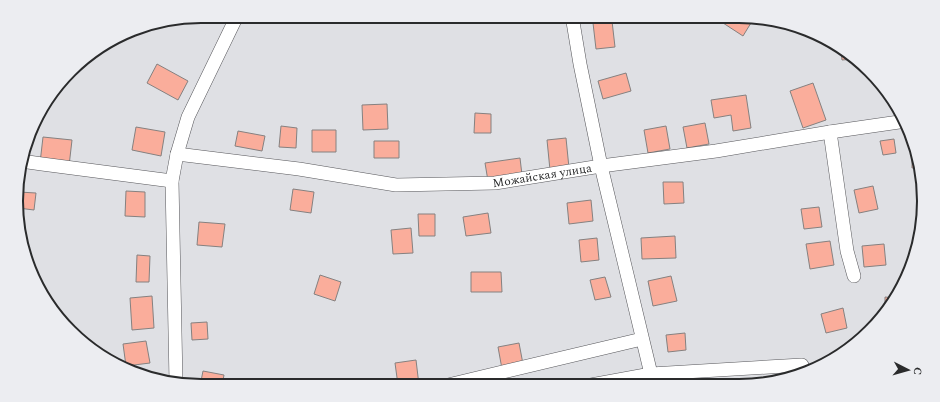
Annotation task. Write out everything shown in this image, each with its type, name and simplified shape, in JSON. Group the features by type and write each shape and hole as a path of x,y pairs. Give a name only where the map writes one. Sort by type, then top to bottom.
{"street":[{"path":"176,377 172,181 177,154 188,117 234,23"},
{"path":"573,23 601,166 651,374"},
{"name":"Можайская улица","path":"177,154 299,169 396,184 495,183 601,166 716,151 899,122"},
{"path":"830,132 847,251 854,276"},
{"path":"27,162 172,181"},
{"path":"473,379 642,339"},
{"path":"624,379 651,374 802,365"}],"building":[{"path":"593,23 612,23 615,47 596,49"},
{"path":"723,23 751,23 743,36"},
{"path":"157,64 188,81 178,100 147,83"},
{"path":"626,73 631,91 603,99 598,81"},
{"path":"813,83 826,120 803,128 790,91"},
{"path":"746,95 751,128 733,131 731,115 714,118 711,100"},
{"path":"387,104 388,129 363,130 362,105"},
{"path":"475,113 491,114 491,133 474,133"},
{"path":"705,123 709,144 687,148 683,127"},
{"path":"281,126 297,128 296,148 279,147"},
{"path":"666,126 670,149 648,153 644,130"},
{"path":"136,127 165,132 161,156 132,150"},
{"path":"312,130 336,130 336,152 312,152"},
{"path":"238,131 265,136 262,151 235,146"},
{"path":"43,137 72,140 69,166 40,163"},
{"path":"566,138 569,168 550,170 547,140"},
{"path":"894,139 896,153 883,155 880,141"},
{"path":"374,141 399,141 399,158 374,158"},
{"path":"520,158 522,175 488,181 485,163"},
{"path":"912,159 914,168 912,168"},
{"path":"663,182 683,182 684,203 664,204"},
{"path":"873,186 878,209 859,213 854,190"},
{"path":"293,189 314,192 311,213 290,210"},
{"path":"126,191 145,192 145,217 125,216"},
{"path":"23,192 36,193 34,210 23,209"},
{"path":"591,200 593,221 569,224 567,203"},
{"path":"819,207 822,227 804,229 801,209"},
{"path":"488,213 491,233 466,236 463,217"},
{"path":"418,214 435,214 435,236 419,236"},
{"path":"199,222 225,224 222,247 197,245"},
{"path":"411,228 413,253 393,254 391,230"},
{"path":"675,236 676,258 642,259 641,238"},
{"path":"597,238 599,260 581,262 579,240"},
{"path":"830,241 834,265 810,269 806,244"},
{"path":"884,244 886,265 864,267 862,246"},
{"path":"137,255 150,256 149,282 136,282"},
{"path":"471,272 501,272 502,292 471,292"},
{"path":"320,275 341,282 335,301 314,294"},
{"path":"671,276 677,301 653,306 648,281"},
{"path":"605,277 611,297 595,300 590,280"},
{"path":"152,296 154,328 132,330 130,298"},
{"path":"885,297 889,297 887,300 885,303"},
{"path":"843,308 847,328 826,333 821,314"},
{"path":"207,322 208,339 192,340 191,323"},
{"path":"685,333 686,350 668,352 666,335"},
{"path":"146,341 150,363 133,365 125,362 123,344"},
{"path":"519,343 523,364 502,369 498,347"},
{"path":"416,360 418,379 397,379 395,363"},
{"path":"203,371 224,375 223,379 201,379"}]}
